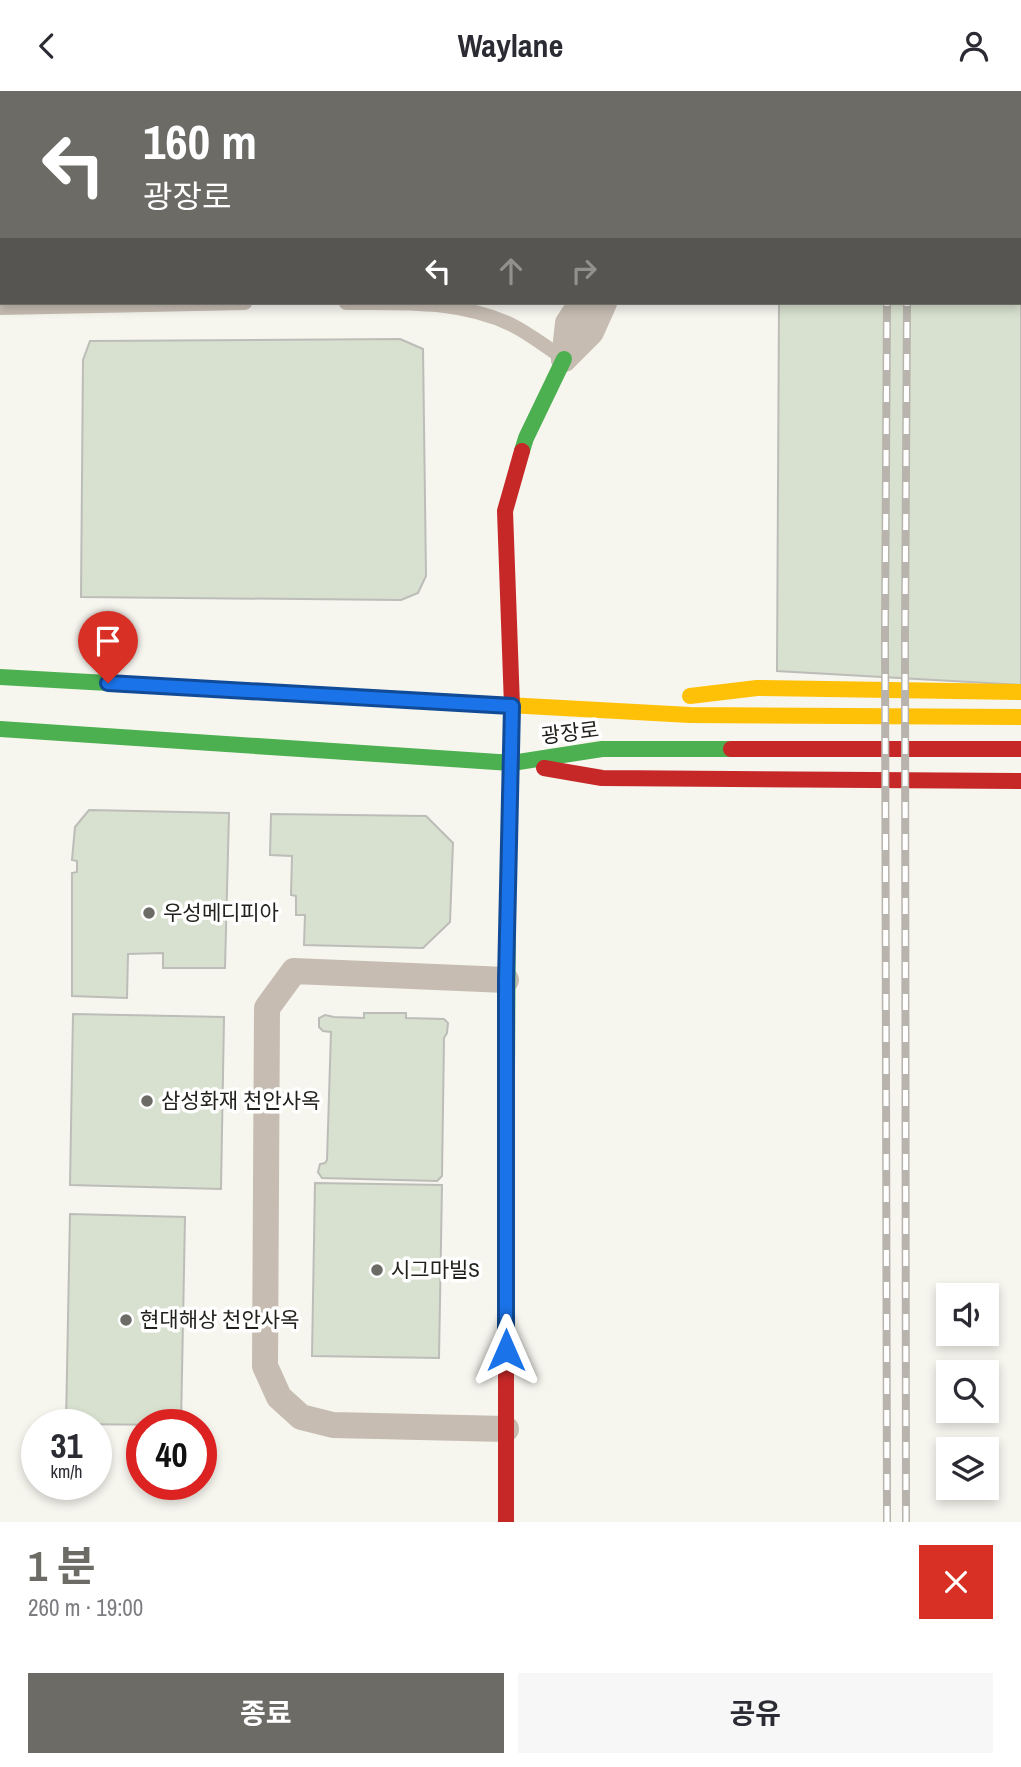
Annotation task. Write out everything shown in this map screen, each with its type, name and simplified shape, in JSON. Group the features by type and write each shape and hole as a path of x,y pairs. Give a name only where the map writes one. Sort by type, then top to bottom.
{"main road":[{"path":"506,1522 506,980 512,706 505,511 526,438 564,359"},
{"name":"광장로","path":"0,677 690,715 1021,717"},
{"path":"588,708 757,688 1021,692"},
{"name":"광장로","path":"0,729 512,763 602,749 1021,749"},
{"path":"512,763 602,778 1021,781"}],"street":[{"path":"564,359 568,323 579,305"},
{"path":"564,359 591,332 603,305"},
{"path":"506,980 294,971 267,1008 265,1366 279,1397 301,1417 333,1425 506,1429"}],"lane":[{"path":"0,308 147,305"},
{"path":"440,305 473,310 514,326 564,359"}],"building":[{"path":"779,305 1021,305 1021,685 777,671"},
{"path":"400,339 423,349 426,576 418,593 401,600 81,597 83,360 90,341"},
{"name":"우성메디피아","path":"89,810 229,813 225,968 163,968 163,953 128,954 127,998 72,996 72,873 77,872 77,861 72,860 75,827"},
{"path":"271,814 426,816 453,843 450,922 423,948 304,945 305,915 296,915 296,896 291,895 292,856 270,855"},
{"path":"364,1013 406,1013 406,1018 444,1019 448,1023 444,1038 442,1176 437,1181 322,1178 318,1172 320,1164 327,1160 331,1032 323,1031 319,1027 319,1018 325,1015 364,1018"},
{"name":"삼성화재 천안사옥","path":"73,1014 224,1017 221,1189 70,1185"},
{"name":"시그마빌S","path":"315,1183 442,1185 439,1358 312,1356"},
{"name":"현대해상 천안사옥","path":"70,1214 185,1217 181,1409 126,1409 126,1425 112,1424 112,1409 66,1409"}],"railway":[{"path":"887,305 887,1522"},
{"path":"906,1522 907,305"}],"traffic: fast":[{"path":"522,451 564,359"},
{"path":"0,677 343,696"},
{"path":"0,729 512,763 602,749 731,749"},
{"path":"506,1254 508,891"}],"traffic: slow":[{"path":"690,696 757,688 1020,692"},
{"path":"343,696 690,715 1021,717"}],"traffic: jam":[{"path":"508,891 512,706 505,511 522,451"},
{"path":"731,749 1021,749"},
{"path":"544,768 602,778 1021,781"},
{"path":"506,1254 506,1522"}],"place":[{"name":"우성메디피아","path":"149,913"},
{"name":"삼성화재 천안사옥","path":"147,1101"},
{"name":"시그마빌S","path":"377,1270"},
{"name":"현대해상 천안사옥","path":"126,1320"}],"route":[{"path":"108,683 512,706 506,980 506,1350"}]}
